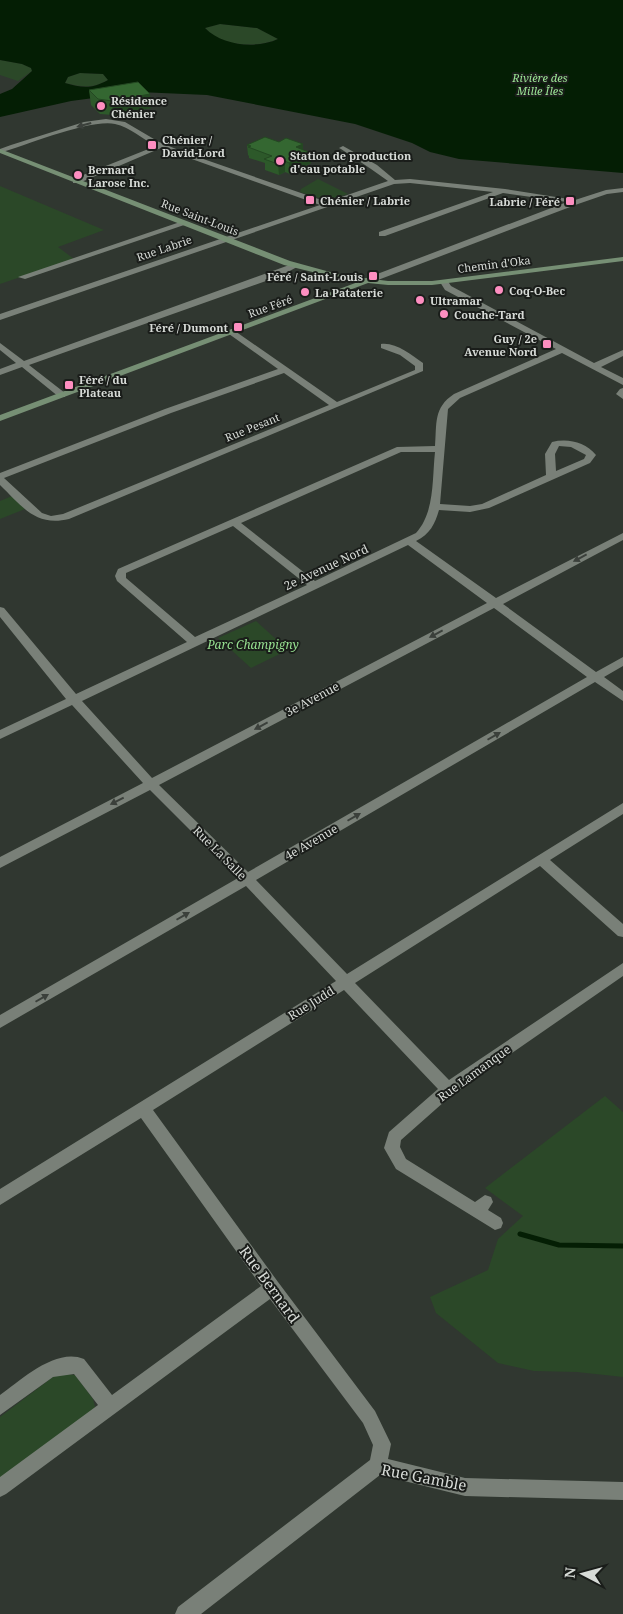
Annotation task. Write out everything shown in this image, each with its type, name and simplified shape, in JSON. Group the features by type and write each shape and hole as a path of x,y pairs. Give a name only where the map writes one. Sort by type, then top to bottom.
{"main road":[{"name":"Rue Saint-Louis","path":"0,151 295,266 367,281"},
{"name":"Chemin d'Oka","path":"367,281 404,283 444,282 623,259"},
{"path":"311,270 319,278 344,290"},
{"name":"Rue Féré","path":"0,418 367,281"}],"street":[{"path":"0,151 88,123 118,122 130,126 161,146 227,172 288,190 325,204"},
{"path":"76,181 161,146"},
{"path":"343,148 374,167 393,182"},
{"name":"Rue Labrie","path":"0,317 393,182 410,181 505,190 576,202"},
{"path":"382,234 505,190"},
{"name":"Rue Féré","path":"367,281 576,202 606,192 623,190"},
{"path":"22,277 186,223"},
{"path":"0,372 295,266"},
{"path":"444,282 448,288 623,382"},
{"path":"232,332 336,406"},
{"path":"0,346 62,395"},
{"name":"Rue Pesant","path":"0,480 38,515 50,519 64,517 419,371 420,366 403,353 384,346"},
{"name":"2e Avenue Nord","path":"0,735 420,535 430,524 435,507 443,409 448,402 457,396 564,349"},
{"path":"595,366 623,353"},
{"path":"0,476 168,411 283,370"},
{"path":"623,391 621,394 623,396"},
{"path":"194,643 125,584 120,576 130,567 400,449 439,449"},
{"path":"435,507 470,509 485,506 552,476"},
{"path":"234,522 315,586"},
{"name":"3e Avenue","path":"0,862 623,536"},
{"path":"410,541 623,697"},
{"name":"Rue La Salle","path":"0,610 74,700 151,784 247,879 448,1089"},
{"name":"4e Avenue","path":"0,1022 623,661"},
{"name":"Rue Judd","path":"0,1198 623,808"},
{"path":"542,860 623,932"},
{"name":"Rue Lamanque","path":"495,1223 481,1206 401,1164 392,1148 394,1137 448,1089 623,969"},
{"name":"Rue Bernard","path":"142,1109 272,1288 369,1417 382,1444 378,1465"},
{"path":"0,1488 272,1288"},
{"path":"0,1406 50,1369 78,1365 111,1407"},
{"name":"Rue Gamble","path":"185,1614 378,1465 464,1487 623,1491"}],"green space":[{"path":"220,24 257,28 278,39 260,44 240,44 220,39 205,28"},
{"path":"0,60 22,64 31,68 32,71 18,81 0,75"},
{"path":"80,73 103,74 108,80 97,85 87,86 65,83 68,77"},
{"path":"318,179 348,194 326,200 300,192 301,189"},
{"path":"0,186 104,230 58,247 74,259 0,284"},
{"path":"12,496 25,509 0,519 0,501"},
{"name":"Parc Champigny","path":"256,621 288,650 251,668 218,638"},
{"path":"605,1096 623,1112 623,1377 577,1372 534,1371 498,1363 436,1313 430,1297 488,1270 498,1239 523,1216 485,1188"},
{"path":"66,1374 75,1375 93,1399 95,1407 88,1417 0,1480 0,1417 53,1377"}],"water":[{"name":"Rivière des Mille Îles","path":"0,0 623,0 623,173 459,159 430,152 412,143 355,124 207,95 139,92 71,101 0,117 0,94 12,89 32,71 31,68 22,64 0,60","holes":["220,24 257,28 278,39 260,44 240,44 221,39 205,28","80,73 103,74 108,80 87,87 65,83 68,77"]}],"building":[{"path":"138,82 150,94 112,101 98,99 89,90"},
{"path":"265,137 279,142 286,138 303,144 296,147 311,153 289,163 285,161 278,164 264,159 272,156 247,145"}],"waterway":[{"path":"520,1234 559,1245 623,1246"}],"place":[{"name":"Résidence Chénier","path":"101,106"},
{"name":"Chénier / David-Lord","path":"152,145"},
{"name":"Station de production d'eau potable","path":"280,161"},
{"name":"Bernard Larose Inc.","path":"78,175"},
{"name":"Chénier / Labrie","path":"310,200"},
{"name":"Labrie / Féré","path":"570,201"},
{"name":"Féré / Saint-Louis","path":"373,276"},
{"name":"Coq-O-Bec","path":"499,290"},
{"name":"La Pataterie","path":"305,292"},
{"name":"Ultramar","path":"420,300"},
{"name":"Couche-Tard","path":"444,314"},
{"name":"Féré / Dumont","path":"238,327"},
{"name":"Guy / 2e Avenue Nord","path":"547,344"},
{"name":"Féré / du Plateau","path":"69,385"}]}
